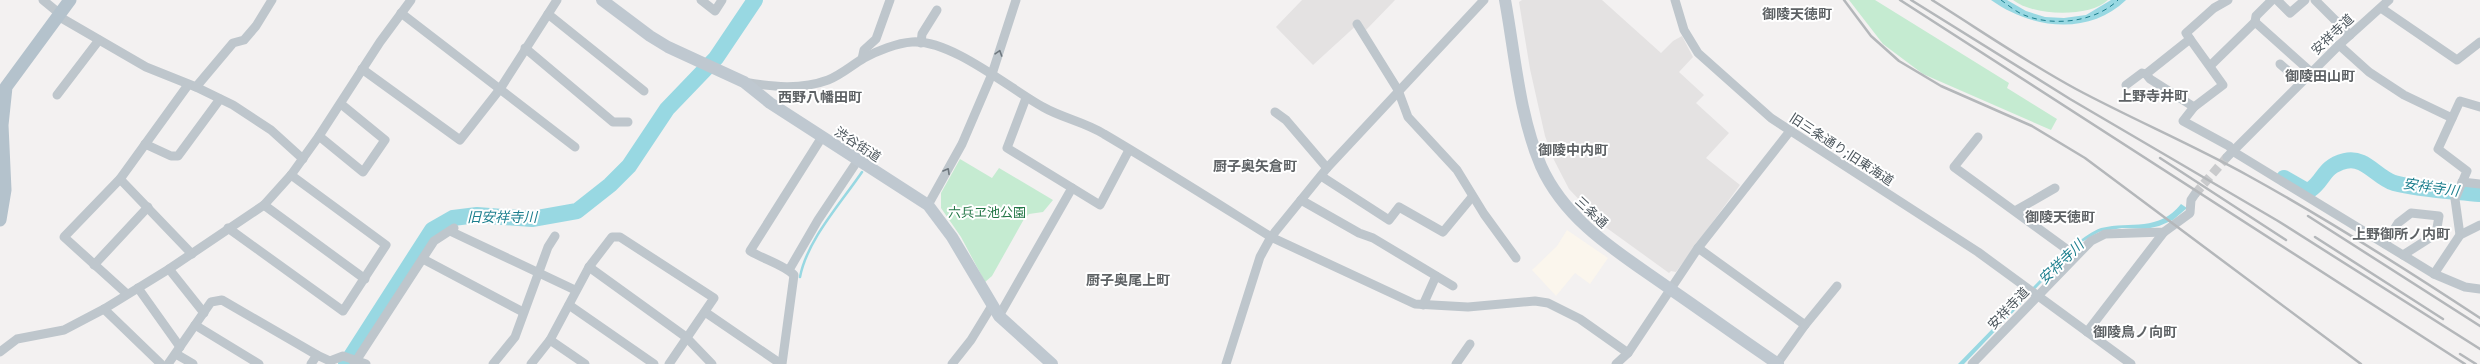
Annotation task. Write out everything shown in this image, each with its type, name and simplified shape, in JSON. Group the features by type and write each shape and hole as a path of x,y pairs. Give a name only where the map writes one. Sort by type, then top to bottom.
{"main road":[{"path":"0,220 5,190 2,125 3,90 70,0"},
{"name":"渋谷街道","path":"602,0 650,36 714,69 744,82 770,103 928,206 952,237 999,316 1052,364"},
{"name":"三条通","path":"1506,0 1529,129 1538,156 1552,186 1564,206 1597,237 1777,364"}],"street":[{"path":"42,0 59,15 98,40 146,67 220,99 271,130 303,159"},
{"path":"127,294 64,237 120,179 192,86 233,43 244,40 256,26 272,0"},
{"path":"0,352 17,339 64,330 104,309 169,269 264,205 303,159 341,104 362,69 411,0"},
{"path":"362,69 460,140 500,89 557,0"},
{"path":"701,0 715,11 722,0"},
{"path":"862,59 864,50 876,39 890,0"},
{"path":"928,206 962,144 992,74 1016,0"},
{"path":"1226,364 1260,257 1271,237 1327,168 1398,90 1484,0"},
{"name":"旧三条通り;旧東海道","path":"1675,0 1684,30 1698,53 1771,118 1978,252 2035,292 2131,364"},
{"path":"2228,0 2214,8 2186,33 2223,85 2194,107 2183,121 2229,146 2231,155 2434,274 2465,288 2480,290"},
{"path":"2210,65 2255,22 2256,16 2272,0"},
{"path":"2277,0 2290,13 2305,0"},
{"path":"2315,0 2350,35"},
{"name":"安祥寺道","path":"2231,155 2311,72 2389,0"},
{"path":"2381,8 2457,60 2480,43"},
{"path":"921,43 922,34 937,10"},
{"path":"401,13 575,147"},
{"path":"548,14 644,91"},
{"path":"2255,22 2311,72"},
{"path":"1357,24 1398,90 1408,117 1457,170 1472,197 1516,258"},
{"path":"2126,85 2142,73 2146,74 2190,39"},
{"path":"57,95 98,40"},
{"path":"744,82 769,86 795,87 818,83 829,79 862,59 895,46 913,42 948,51 992,74 1026,98 1045,108 1087,125 1271,237 1400,299 1422,305 1468,307 1536,301 1548,303 1580,319 1628,358"},
{"path":"2339,45 2369,72 2404,96 2452,118"},
{"path":"525,48 613,122 628,122"},
{"path":"2280,64 2301,82"},
{"path":"2146,74 2150,79 2194,107"},
{"path":"1026,98 1007,148 1100,205 1129,150"},
{"path":"146,144 171,156 178,156 220,99"},
{"path":"2460,235 2455,199 2460,184 2467,171 2438,149 2460,101 2480,107"},
{"path":"319,136 363,172 385,140 341,104"},
{"path":"1275,112 1286,120 1327,168"},
{"path":"1616,364 1628,358 1698,248 1790,131"},
{"path":"705,312 781,364 794,275 789,270 767,261 750,251 822,137"},
{"path":"1978,137 1954,167 2075,255"},
{"path":"789,270 818,220 858,160"},
{"path":"228,228 343,311 386,245 291,174"},
{"path":"1321,176 1389,220 1399,207 1443,232 1472,197"},
{"path":"120,179 192,254"},
{"path":"2460,184 2480,184"},
{"path":"999,316 1072,188"},
{"path":"2016,211 2055,188"},
{"path":"2087,332 2164,232 2190,213 2191,200 2195,194"},
{"path":"1301,200 1359,233 1373,238 1453,286"},
{"path":"264,205 365,278"},
{"path":"94,265 148,207"},
{"path":"2385,244 2398,223 2411,213 2439,216 2436,234 2403,255"},
{"path":"2434,274 2460,235 2480,225"},
{"path":"356,362 434,241 452,229 576,290"},
{"name":"安祥寺道","path":"1972,364 2035,292 2091,241 2105,234 2164,232"},
{"path":"493,364 515,337 548,247 555,236"},
{"path":"531,364 550,340 589,267 612,237 620,237 714,298 668,364"},
{"path":"1698,248 1805,325"},
{"path":"422,258 524,312"},
{"path":"589,267 686,337 712,364"},
{"path":"169,269 204,313"},
{"path":"1422,305 1436,276"},
{"path":"1777,364 1805,325 1837,286"},
{"path":"138,288 178,350 193,364"},
{"path":"168,364 211,302 222,300 330,361 343,356 356,362 366,364"},
{"path":"952,364 971,340 993,304"},
{"path":"569,305 654,364"},
{"path":"104,309 161,364"},
{"path":"195,325 259,364"},
{"path":"550,340 585,364"},
{"path":"1456,364 1470,344"},
{"path":"311,364 317,355"}],"shaded area":[{"path":"1302,0 1395,0 1365,31 1360,22 1313,65 1276,27"},
{"path":"1522,0 1602,0 1661,53 1673,41 1682,36 1693,57 1679,72 1704,95 1696,103 1729,133 1706,158 1740,185 1676,272 1671,271 1669,273 1604,226 1569,189 1554,160 1545,136 1530,69 1519,2"},
{"path":"1567,230 1608,258 1590,284 1575,273 1556,296 1532,270 1557,246"}],"green space":[{"path":"1849,0 1875,0 2009,83 2007,88 2057,119 2051,130 1923,74 1883,44"},
{"path":"2013,0 2108,0 2099,6 2088,10 2061,13 2034,9"},
{"name":"六兵ヱ池公園","path":"960,159 992,178 999,168 1053,200 1043,212 1029,214 1024,219 992,276 985,282 961,237 941,208 941,193"}],"water":[{"path":"1991,0 2007,0 2026,11 2045,17 2064,18 2086,15 2111,0 2126,0 2111,12 2094,20 2077,24 2059,24 2041,22 2023,17 2006,10"},
{"path":"2181,204 2187,208 2173,220 2159,226 2146,229 2122,228 2099,232 2077,245 1964,364 1958,364 2076,243 2101,228 2144,224 2163,219"}],"waterway":[{"name":"旧安祥寺川","path":"346,364 432,230 453,218 477,215 532,219 577,211 610,185 629,166 667,109 716,58 755,0"},
{"name":"安祥寺川","path":"2284,178 2305,190 2310,190 2332,167 2345,161 2352,160 2365,164 2394,183 2426,189 2480,194"},
{"path":"800,277 804,263 817,236 862,172"}],"ferry route":[{"path":"2001,0 2024,15 2035,19 2048,21 2086,18 2109,7 2118,0"}],"tunnel":[{"path":"2195,194 2227,157"}],"railway":[{"path":"1844,0 1871,36 1899,61 1941,86 2032,126 2085,158 2361,364"},
{"path":"1900,0 2465,364"},
{"path":"1911,0 2070,99 2278,221 2480,349"},
{"path":"1932,0 2057,79 2226,164 2336,226 2480,318"},
{"path":"2160,158 2286,240"},
{"path":"2308,216 2480,326"},
{"path":"2315,237 2443,319"},
{"path":"2460,354 2476,364"}],"district":[{"name":"御陵天徳町","path":"1797,14"},
{"name":"御陵田山町","path":"2320,76"},
{"name":"上野寺井町","path":"2153,96"},
{"name":"西野八幡田町","path":"820,97"},
{"name":"御陵中内町","path":"1573,150"},
{"name":"厨子奥矢倉町","path":"1255,166"},
{"name":"御陵天徳町","path":"2060,217"},
{"name":"上野御所ノ内町","path":"2401,234"},
{"name":"厨子奥尾上町","path":"1128,280"},
{"name":"御陵鳥ノ向町","path":"2135,332"}]}
